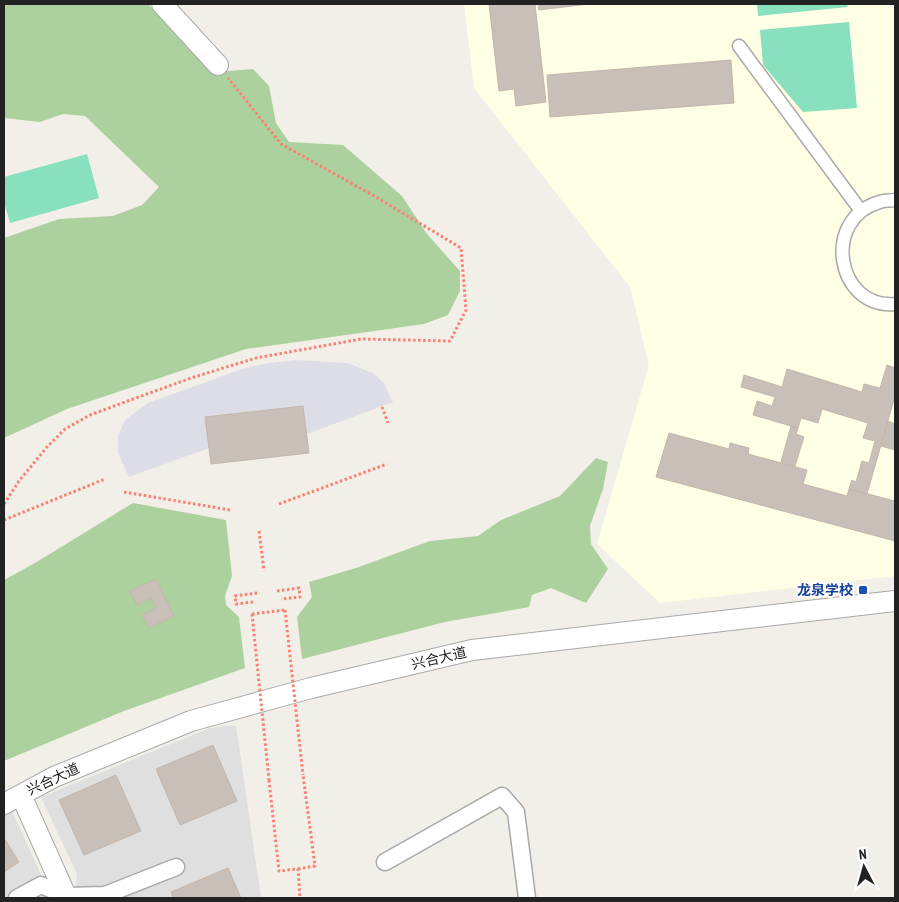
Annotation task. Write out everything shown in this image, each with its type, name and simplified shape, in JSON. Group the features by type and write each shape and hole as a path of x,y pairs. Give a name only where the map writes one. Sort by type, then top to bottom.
{"street":[{"path":"162,4 218,65"},
{"path":"739,46 861,211"},
{"path":"895,200 880,202 861,211 848,227 842,246 843,267 852,285 868,298 888,305 895,304"},
{"name":"兴合大道","path":"12,799 54,778 191,721 311,688 472,650 895,601"},
{"path":"385,862 502,796 516,812 527,898"},
{"path":"12,799 67,897"},
{"path":"17,898 41,886 67,897 104,895 176,867"}],"path":[{"path":"4,504 19,481 47,447 65,429 90,415 191,378 256,358 361,340 450,341 466,310 460,248 376,197 281,144 218,65"},
{"path":"382,407 388,423"},
{"path":"279,504 387,464"},
{"path":"4,520 105,479"},
{"path":"124,492 230,510"},
{"path":"259,531 264,571"},
{"path":"277,591 300,588 300,597 281,599"},
{"path":"253,602 236,604 235,596 257,593"},
{"path":"285,610 315,866 298,869 279,871 252,614 285,610"},
{"path":"298,869 300,898"}],"shaded area":[{"path":"464,4 895,4 895,576 660,603 597,544 649,365 630,287 474,88"},
{"path":"296,360 347,363 373,373 383,382 393,402 307,434 303,406 206,417 209,448 129,477 118,453 118,436 125,420 148,403 242,369"},
{"path":"236,725 261,898 75,898 77,874 41,797 210,728"},
{"path":"10,807 52,898 4,898 4,811"}],"green space":[{"path":"4,4 148,4 217,72 253,69 269,86 276,123 289,142 343,145 402,196 427,234 460,271 460,291 448,315 424,324 246,349 67,409 4,438 4,238 59,219 113,216 142,205 159,187 85,116 63,114 40,122 4,118"},
{"path":"757,4 847,4 848,7 758,16"},
{"path":"849,22 857,108 803,112 763,65 760,30"},
{"path":"87,154 99,198 10,223 4,202 4,177"},
{"path":"596,458 608,462 603,489 590,526 591,544 608,569 586,603 551,588 532,595 529,607 445,622 302,659 297,617 312,597 309,582 356,568 430,541 478,536 501,520 560,496"},
{"path":"133,503 226,520 232,576 225,596 226,605 239,617 245,668 124,711 4,761 4,580"}],"building":[{"path":"489,4 535,4 546,102 516,106 514,89 499,91"},
{"path":"538,4 589,4 539,10"},
{"path":"731,60 734,103 550,117 547,75"},
{"path":"887,365 895,368 895,396 867,494 849,489 852,480 856,482 862,461 869,463 875,441 863,438 868,423 822,409 818,423 801,418 798,428 753,415 757,401 772,406 775,397 741,387 744,375 782,387 787,369 862,392 864,384 880,388"},
{"path":"303,406 309,453 211,464 205,417"},
{"path":"888,421 895,424 895,450 881,446"},
{"path":"791,426 798,428 796,434 804,437 795,466 781,462"},
{"path":"669,433 729,449 730,443 749,448 748,454 807,470 803,484 847,496 849,489 895,501 895,541 656,477"},
{"path":"156,579 174,616 149,628 142,615 156,608 151,598 137,605 130,591"},
{"path":"213,745 237,801 180,825 156,769"},
{"path":"116,775 141,831 84,855 59,800"},
{"path":"4,838 19,862 4,872"},
{"path":"228,868 241,898 173,898 171,892"}],"place":[{"name":"龙泉学校","path":"863,590"}]}
